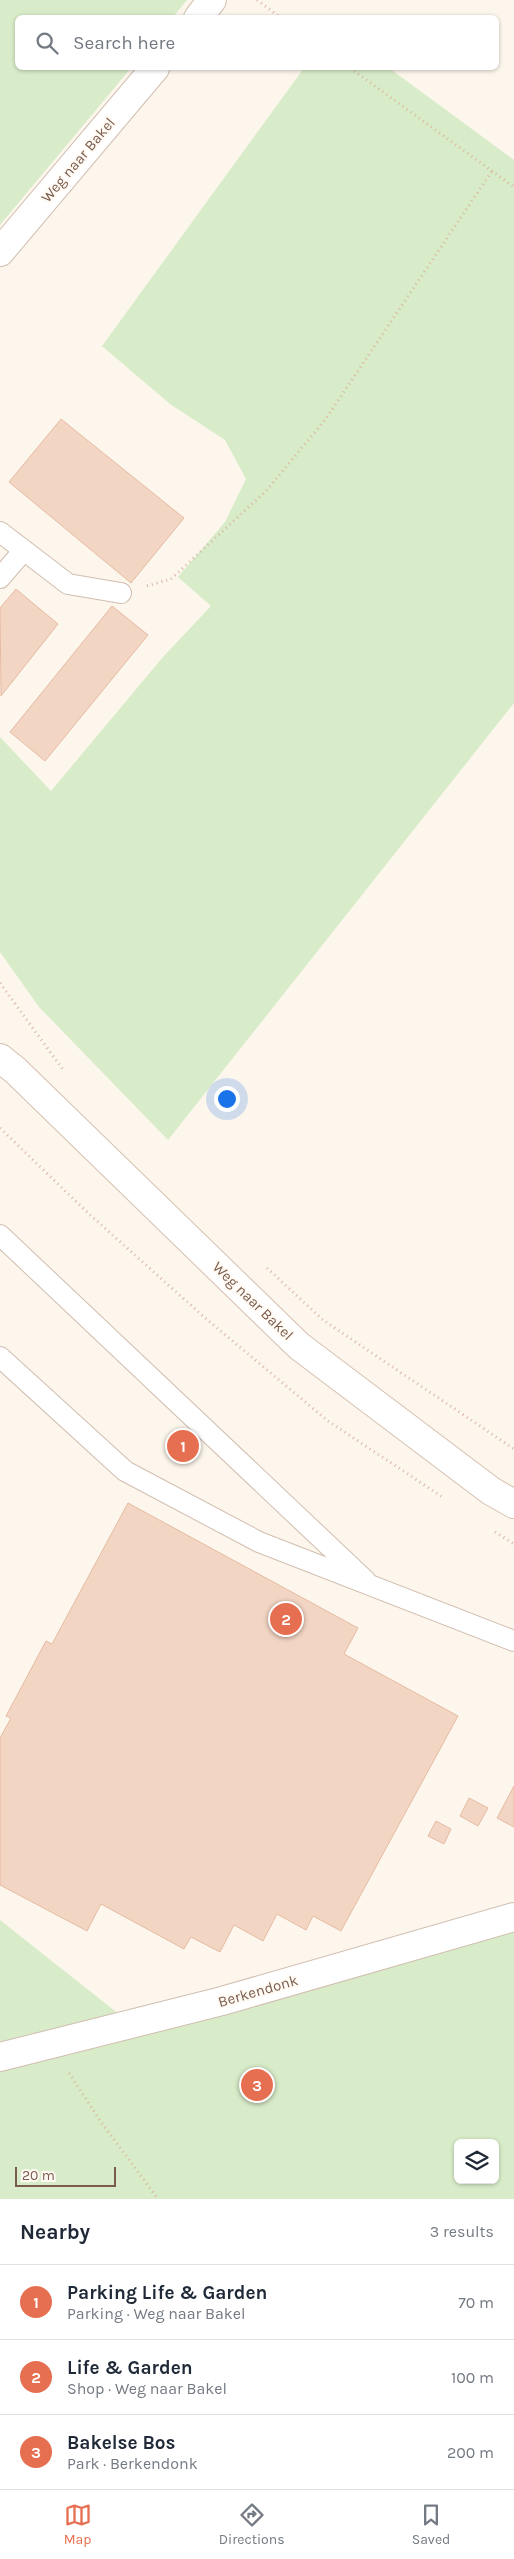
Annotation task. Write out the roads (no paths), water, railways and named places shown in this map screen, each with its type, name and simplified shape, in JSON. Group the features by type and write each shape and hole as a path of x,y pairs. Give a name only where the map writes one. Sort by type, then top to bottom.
{"street":[{"path":"200,15 212,0"},
{"name":"Weg naar Bakel","path":"0,252 154,70"},
{"name":"Weg naar Bakel","path":"0,1047 7,1064 299,1346 491,1491 514,1504"},
{"name":"Berkendonk","path":"0,2057 222,2001 514,1917"}],"lane":[{"path":"0,532 68,584 121,593"},
{"path":"0,578 24,550"},
{"path":"0,1235 375,1589"},
{"path":"0,1357 125,1471 259,1542 375,1589 514,1641"}],"place":[{"name":"Parking Life & Garden","path":"183,1446"},
{"name":"Life & Garden","path":"286,1619"},
{"name":"Bakelse Bos","path":"257,2085"}]}
